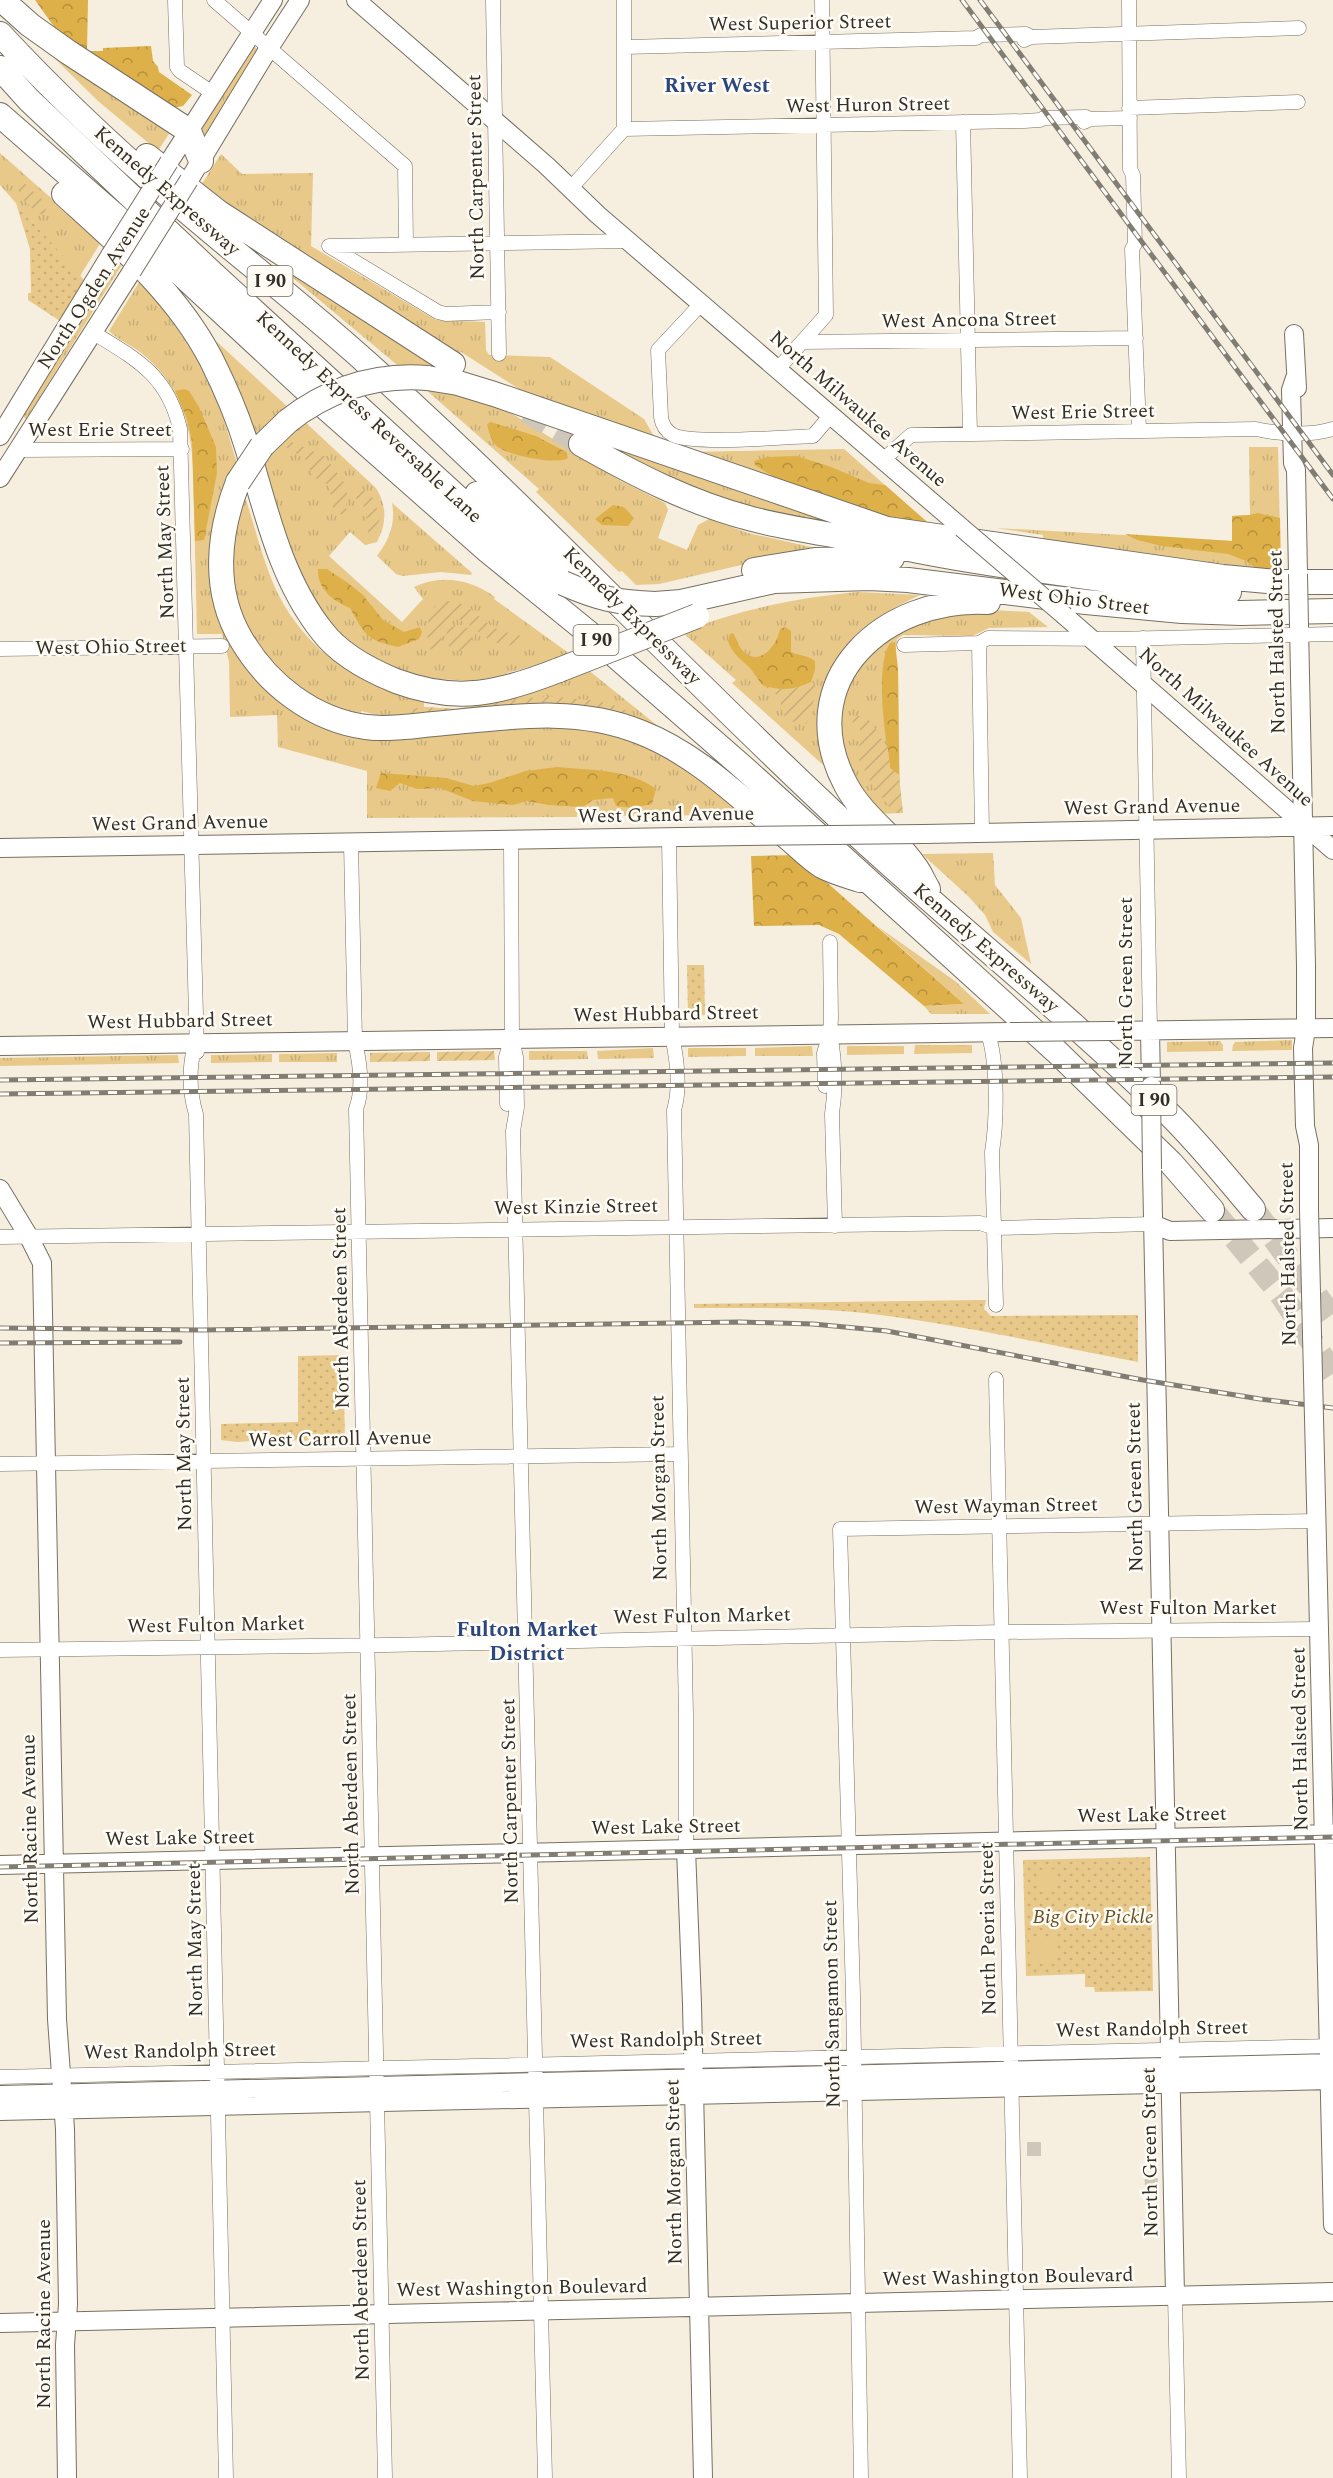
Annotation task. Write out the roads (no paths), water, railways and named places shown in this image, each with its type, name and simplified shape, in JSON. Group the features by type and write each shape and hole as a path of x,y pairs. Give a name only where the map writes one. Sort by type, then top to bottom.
{"highway":[{"path":"2,0 30,25 68,52 189,131 195,171"},
{"name":"Kennedy Expressway","path":"0,34 102,136 366,362 638,620 751,734 886,862 1104,1052 1170,1115 1253,1209"},
{"name":"Kennedy Express Reversable Lane","path":"0,68 29,100 518,553 563,583 594,597 634,603 649,598"},
{"name":"I 90","path":"0,91 71,159 166,260"},
{"path":"1,116 13,147 146,270 187,321 229,396 274,539 305,607 322,633 348,656 373,672 409,686 441,693 493,692 516,687 751,597 816,582"},
{"name":"Kennedy Expressway","path":"1,116 166,260 488,552 678,709 1056,1051 1171,1163 1212,1210"},
{"path":"102,136 142,153 218,212 453,364"},
{"name":"I 90","path":"185,246 216,266 456,475 547,556 671,673 751,734"},
{"path":"871,884 823,866 688,756 641,732 621,725 591,718 556,715 385,728 344,722 298,701 270,677 247,650 226,605 220,570 225,519 238,482 262,446 288,421 329,394 358,384 399,377 427,378 458,383 494,394 887,528 1223,577 1277,582 1333,582"},
{"path":"581,444 652,483 690,499 750,519 943,557"},
{"path":"649,598 671,590 761,568 815,560 943,557"},
{"name":"West Ohio Street","path":"943,557 1190,590 1246,593 1333,592"},
{"name":"West Ohio Street","path":"816,582 869,578 908,580 1182,611 1241,613 1333,611"},
{"path":"649,598 681,602 774,581 816,582"},
{"path":"938,906 914,864 866,814 847,786 835,761 830,735 830,711 835,689 844,670 859,650 875,634 900,618 945,603 971,601 1000,603 1045,597"}],"main road":[{"name":"North Ogden Avenue","path":"0,436 111,254 273,0"},
{"name":"North Ogden Avenue","path":"0,478 195,171 300,0"},
{"name":"North Milwaukee Avenue","path":"356,0 629,242 1091,638 1304,827 1333,850"},
{"name":"North Halsted Street","path":"1294,334 1295,378 1298,390 1295,428 1299,464 1296,470 1306,1029 1312,1047 1313,1125 1309,1145 1309,1210 1315,1459 1317,1521 1326,1629 1333,2225"},
{"name":"West Grand Avenue","path":"0,848 1333,826"},
{"name":"West Hubbard Street","path":"0,1046 1333,1028"},
{"name":"North Green Street","path":"1150,1030 1149,1071 1175,2296"},
{"name":"North Racine Avenue","path":"0,1189 42,1263 54,1864 68,2304 65,2345 67,2478"},
{"name":"West Kinzie Street","path":"1153,1224 1170,1220 1333,1221"},
{"name":"West Kinzie Street","path":"1153,1224 1170,1231 1333,1228"},
{"name":"West Lake Street","path":"0,1865 1329,1834"},
{"name":"North Morgan Street","path":"686,1849 694,2078 703,2478"},
{"name":"West Randolph Street","path":"0,2095 1331,2063"},
{"name":"West Randolph Street","path":"0,2111 62,2093"},
{"name":"West Washington Boulevard","path":"0,2323 1333,2292"}],"street":[{"path":"175,0 177,67 214,94"},
{"path":"214,0 405,166 406,245"},
{"name":"North Carpenter Street","path":"493,0 499,354"},
{"path":"570,189 624,129 624,0"},
{"path":"777,370 826,315 822,0"},
{"path":"1129,0 1130,170 1133,175 1135,244 1132,249 1139,430"},
{"name":"West Superior Street","path":"625,46 976,38 981,35 1026,34 1031,37 1299,28"},
{"name":"West Huron Street","path":"624,129 1040,120 1086,117 1090,119 1130,113 1298,102"},
{"path":"963,122 970,434"},
{"path":"499,312 446,314 438,312 329,246 629,242"},
{"path":"701,304 658,350 661,417 662,425 668,431 674,436 696,440 813,436 831,416"},
{"name":"North May Street","path":"92,333 138,361 164,387 177,412 182,449 195,1044 190,1062 191,1099 196,1114 226,2478"},
{"name":"West Ancona Street","path":"802,342 1136,338"},
{"name":"West Erie Street","path":"883,460 911,435 1256,429 1269,432 1295,428 1323,432 1333,427"},
{"name":"West Erie Street","path":"18,450 182,449"},
{"name":"West Ohio Street","path":"904,645 979,643 988,639 1143,638 1299,630 1333,634"},
{"name":"North Green Street","path":"1143,638 1150,1030"},
{"path":"979,643 982,833"},
{"name":"West Ohio Street","path":"0,649 222,646"},
{"name":"North Morgan Street","path":"669,837 672,1036 676,1054 677,1098 674,1110 686,1849"},
{"name":"North Carpenter Street","path":"511,840 512,1039 506,1057 507,1107 513,1123 545,2478"},
{"name":"North Aberdeen Street","path":"351,843 355,1042 350,1058 351,1097 356,1109 385,2478"},
{"path":"830,942 830,1034 824,1053 826,1097 832,1114 835,1226"},
{"path":"988,1033 984,1049 986,1132 992,1152 996,1228 996,1305"},
{"name":"West Kinzie Street","path":"0,1237 980,1223 996,1228 1153,1224"},
{"name":"North Peoria Street","path":"996,1379 1020,2478"},
{"name":"West Carroll Avenue","path":"0,1464 681,1454"},
{"name":"West Wayman Street","path":"840,1529 1317,1521"},
{"name":"North Sangamon Street","path":"840,1529 854,2074 861,2478"},
{"name":"West Fulton Market","path":"0,1650 1003,1632 1326,1629"},
{"name":"West Randolph Street","path":"694,2078 1011,2071"},
{"name":"West Randolph Street","path":"0,2077 62,2093"},
{"name":"North Green Street","path":"1175,2296 1179,2478"}],"tunnel":[{"path":"527,411 581,444"},
{"path":"1253,1209 1333,1319"},
{"path":"1212,1210 1281,1294 1333,1374"},
{"path":"1027,2149 1045,2149"},
{"path":"1145,2186 1158,2185"}],"railway":[{"path":"962,0 1333,499"},
{"path":"980,0 1333,475"},
{"path":"0,1080 1333,1063"},
{"path":"0,1094 1333,1077"},
{"path":"0,1328 201,1330 740,1322 813,1324 887,1331 1143,1380 1333,1408"},
{"path":"0,1343 180,1342"},
{"path":"0,1867 1333,1837"}],"district":[{"name":"River West","path":"717,86"},
{"name":"Fulton Market District","path":"527,1642"}],"park label":[{"name":"Big City Pickle","path":"1093,1917"}]}
